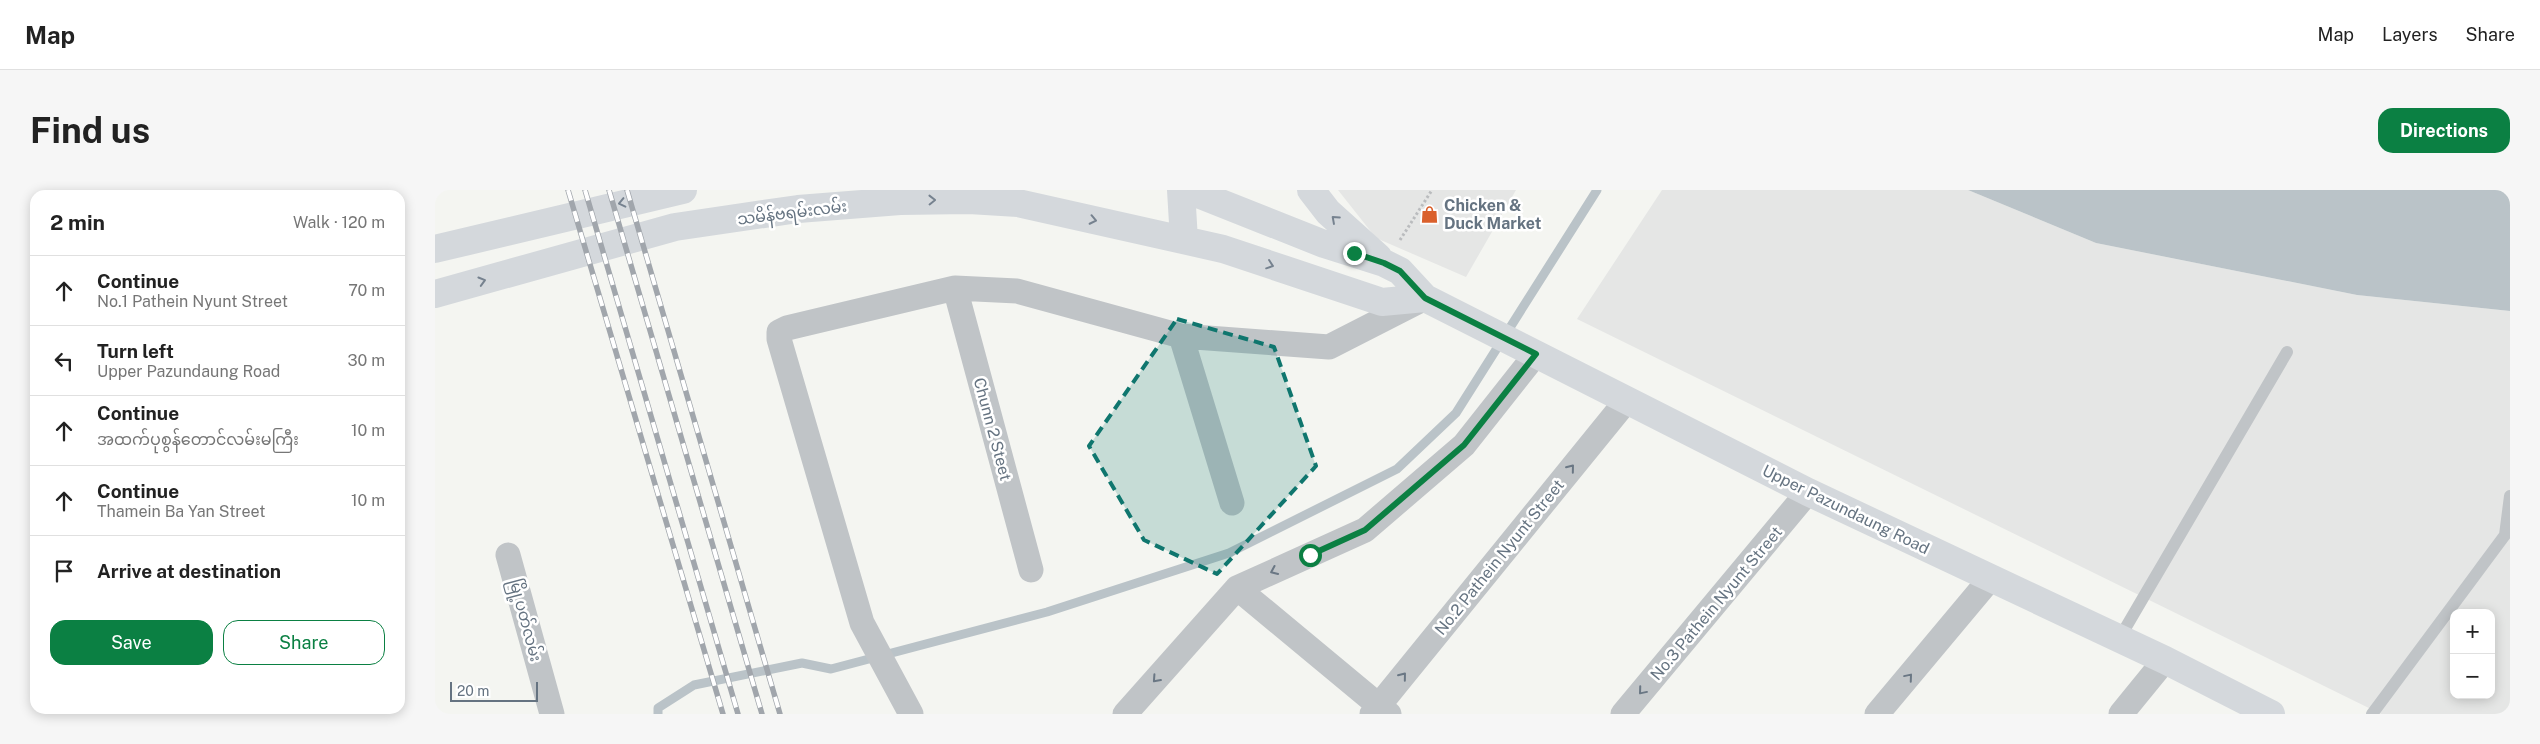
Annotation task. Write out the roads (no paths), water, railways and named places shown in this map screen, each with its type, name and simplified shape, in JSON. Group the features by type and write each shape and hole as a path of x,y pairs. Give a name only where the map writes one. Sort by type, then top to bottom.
{"main road":[{"path":"1181,190 1184,240"},
{"path":"1188,190 1220,197 1324,244 1384,263 1400,271 1425,298"},
{"path":"1311,190 1328,212 1384,263"},
{"path":"435,249 676,191"},
{"name":"သမိန်ဗရမ်းလမ်း","path":"435,294 675,227 899,195 1018,203 1223,249 1382,302 1425,298"},
{"path":"1220,197 1223,249"},
{"name":"Upper Pazundaung Road","path":"1425,298 1808,492 2165,660 2271,714"}],"street":[{"path":"911,714 862,623 779,339 779,332 787,328 955,288 1017,291 1181,336 1329,347 1425,298"},
{"name":"Chunn 2 Steet","path":"955,288 1031,570"},
{"path":"1181,336 1232,503"},
{"path":"1125,714 1237,588 1365,530 1464,445 1536,354"},
{"name":"No.2 Pathein Nyunt Street","path":"1380,711 1627,400"},
{"name":"No.3 Pathein Nyunt Street","path":"1623,714 1808,492"},
{"name":"မြို့ပတ်လမ်း","path":"508,554 552,714"},
{"path":"1877,714 1990,579"},
{"path":"1237,588 1380,711"},
{"path":"2121,714 2165,660"}],"lane":[{"path":"2119,639 2287,352"},
{"path":"2372,714 2505,535 2510,496"}],"waterway":[{"path":"658,714 658,708 694,685 802,663 831,669 1047,612 1229,553 1397,469 1456,413 1597,190"}],"railway":[{"path":"568,190 723,714"},
{"path":"585,190 738,714"},
{"path":"609,190 762,714"},
{"path":"627,190 780,714"}],"place":[{"name":"Chicken & Duck Market","path":"1430,214"}]}
